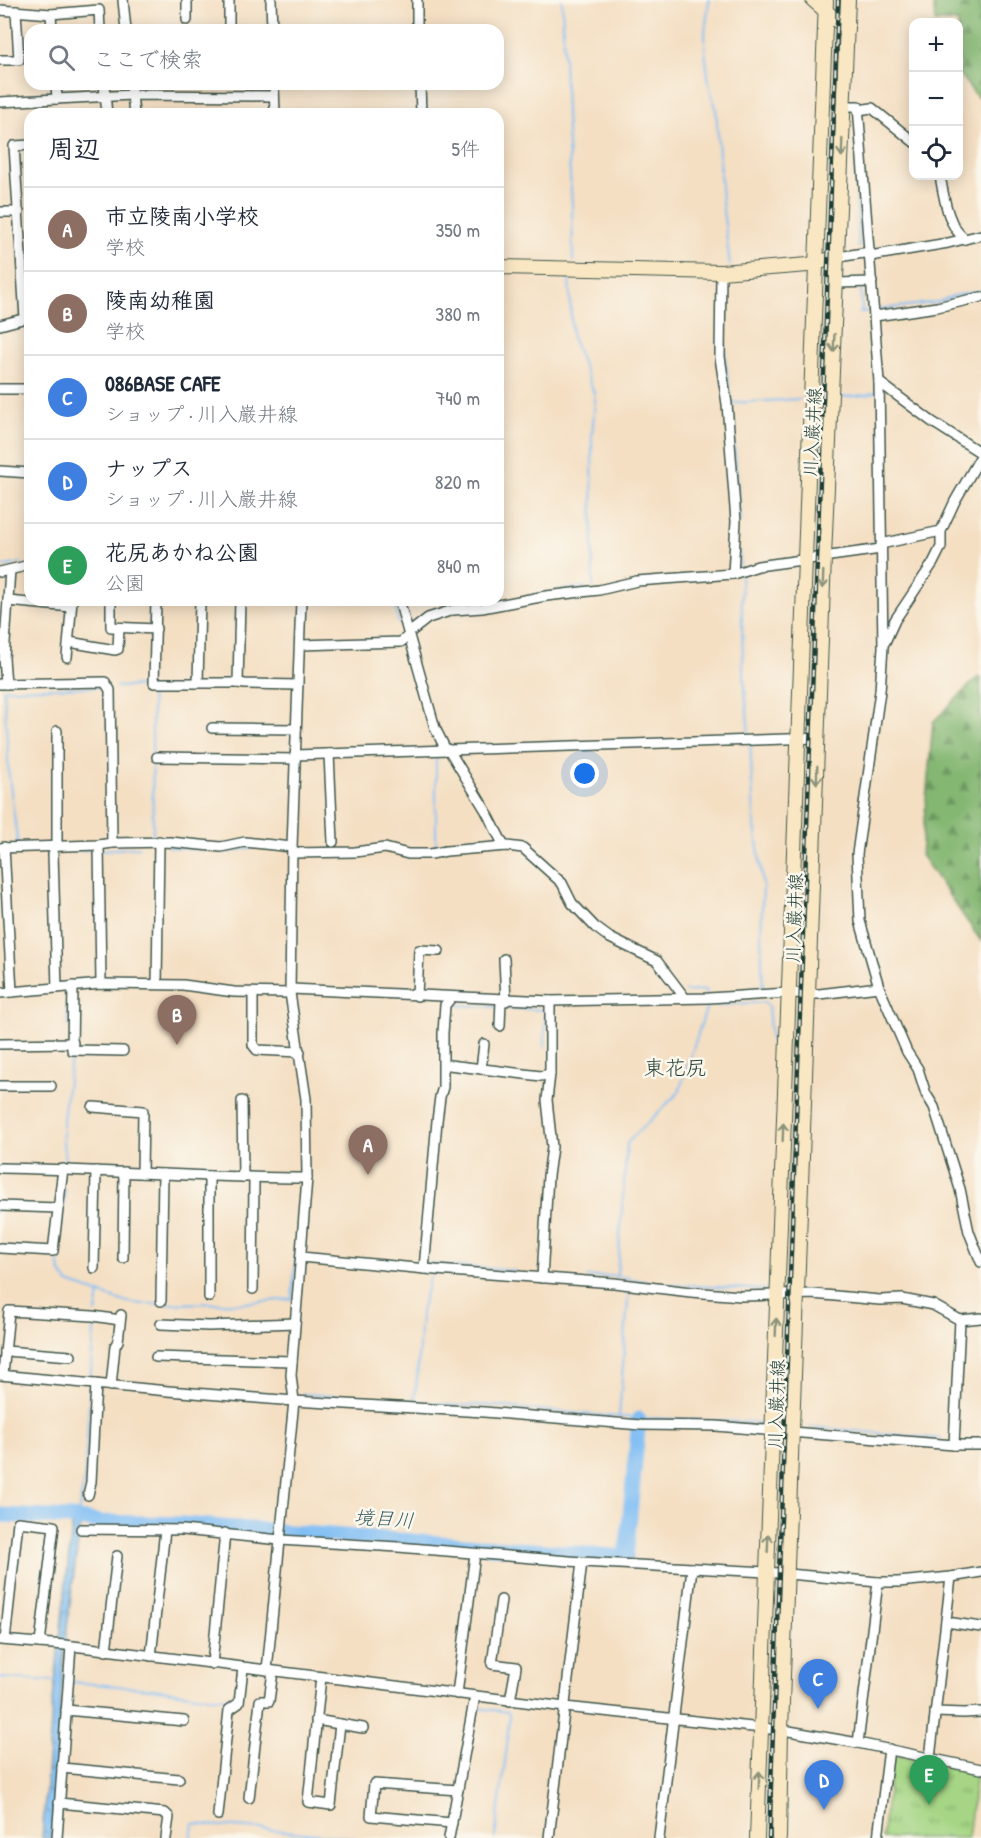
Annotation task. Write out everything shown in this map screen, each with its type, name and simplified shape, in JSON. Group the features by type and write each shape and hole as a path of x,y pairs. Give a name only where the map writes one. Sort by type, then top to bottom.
{"main road":[{"path":"813,0 825,6 847,27"},
{"name":"川入巌井線","path":"779,1838 824,557 848,0"},
{"name":"川入巌井線","path":"757,1838 825,6"},
{"path":"504,267 725,272 816,263 838,256"}],"street":[{"path":"123,0 125,24"},
{"path":"187,0 187,20"},
{"path":"229,0 229,24"},
{"path":"272,0 272,24"},
{"path":"417,0 417,24"},
{"path":"0,10 51,14 99,10 100,24"},
{"path":"0,60 19,60 16,11"},
{"path":"51,14 52,24"},
{"path":"56,90 57,99"},
{"path":"105,90 106,108"},
{"path":"132,90 133,108"},
{"path":"274,90 274,108"},
{"path":"420,90 421,108"},
{"path":"0,102 132,95 274,96"},
{"path":"843,106 858,106 879,382 883,647 880,691 857,854 860,921 879,987 903,1043 918,1069 926,1094 934,1107 960,1189 969,1232 981,1262"},
{"path":"858,110 872,108 909,138"},
{"path":"24,146 14,146 24,271"},
{"path":"941,180 955,230 965,239"},
{"path":"0,212 19,212"},
{"path":"838,256 948,243 981,235"},
{"path":"725,272 720,357 727,404 736,521 737,571"},
{"path":"837,283 872,282"},
{"path":"874,312 937,306 981,297"},
{"path":"0,325 24,319"},
{"path":"879,382 931,421 981,454 941,531 941,547 933,564 895,620 883,647"},
{"path":"0,388 24,389"},
{"path":"0,471 24,472"},
{"path":"504,604 599,590 637,581 737,571 824,557 881,547 941,531"},
{"path":"24,566 5,571 8,601 3,684 105,682 110,690 112,843"},
{"path":"8,601 24,601"},
{"path":"67,657 72,606"},
{"path":"111,606 111,627 152,629"},
{"path":"155,606 152,629 154,683 298,685"},
{"path":"198,683 200,606"},
{"path":"238,683 240,606"},
{"path":"249,1798 260,1701 269,1701 280,1535 294,1401 291,1374 307,1178 306,1099 290,991 292,850 302,606"},
{"path":"400,606 442,751 486,811 503,844"},
{"path":"300,645 407,634 428,618 453,610 493,606"},
{"path":"69,642 115,650 118,649 119,628"},
{"path":"212,728 296,729"},
{"path":"57,732 55,850 57,988"},
{"path":"157,757 295,757 818,738"},
{"path":"329,754 333,842"},
{"path":"12,992 4,850 18,847 55,850 99,848 112,843 221,847 245,842 292,850 355,852 385,848 408,854 431,854 503,844 530,853 562,883 572,903 595,927 610,938 657,961 684,998"},
{"path":"157,843 157,984"},
{"path":"99,848 101,984"},
{"path":"417,996 419,950 439,951"},
{"path":"500,1026 504,959"},
{"path":"0,993 101,984 157,984 234,992 290,991 417,996 502,1004 809,994 879,987"},
{"path":"74,986 72,1050 123,1051"},
{"path":"254,993 253,1045 257,1050 300,1052"},
{"path":"427,1267 436,1121 443,1087 445,1005 451,998"},
{"path":"542,1275 552,1147 547,1100 550,1074 550,1001"},
{"path":"0,1044 73,1043"},
{"path":"482,1069 484,1044"},
{"path":"449,1065 542,1076 550,1074"},
{"path":"0,1086 51,1086"},
{"path":"242,1101 243,1177"},
{"path":"93,1107 143,1111 142,1173"},
{"path":"0,1168 307,1178"},
{"path":"0,1248 53,1251 63,1169"},
{"path":"93,1268 96,1171"},
{"path":"123,1258 124,1172"},
{"path":"161,1301 163,1174"},
{"path":"209,1176 209,1297"},
{"path":"253,1289 254,1178"},
{"path":"0,1206 58,1208"},
{"path":"301,1257 542,1275 741,1296 813,1294 880,1300 902,1299 933,1305 960,1320 981,1318"},
{"path":"111,1386 115,1346 118,1341 121,1318 9,1311 2,1375 111,1386 294,1401 484,1412 638,1425 716,1426 954,1446 981,1445"},
{"path":"954,1446 960,1320"},
{"path":"161,1324 209,1326 295,1323"},
{"path":"5,1351 71,1356"},
{"path":"156,1357 292,1361"},
{"path":"88,1495 91,1482 92,1383"},
{"path":"40,1643 54,1526 18,1522 2,1640 65,1645 673,1720 781,1730 889,1749 981,1769"},
{"path":"81,1529 280,1535 582,1563 766,1572 878,1582 951,1577 981,1572"},
{"path":"151,1656 165,1530"},
{"path":"212,1664 225,1533"},
{"path":"457,1694 475,1554"},
{"path":"106,1651 117,1556"},
{"path":"549,1838 582,1563"},
{"path":"659,1838 692,1568"},
{"path":"930,1758 951,1577"},
{"path":"858,1743 878,1582"},
{"path":"501,1600 492,1664 516,1667 510,1701"},
{"path":"946,1622 981,1627"},
{"path":"57,1838 66,1710 65,1645"},
{"path":"218,1815 229,1710 239,1703 243,1668"},
{"path":"321,1677 308,1802 331,1805 340,1724"},
{"path":"449,1838 475,1696"},
{"path":"66,1710 184,1721"},
{"path":"935,1712 981,1712"},
{"path":"316,1720 363,1728"},
{"path":"878,1838 889,1749"},
{"path":"62,1768 179,1779"},
{"path":"452,1822 371,1816 374,1784 458,1790"},
{"path":"59,1803 165,1814 169,1817 166,1838"}],"green space":[{"path":"933,0 981,0 981,98 977,97 963,79 963,18 935,18"},
{"path":"981,677 981,941 921,855 933,722 977,678"},
{"path":"895,1755 976,1773 968,1838 882,1838 892,1757"}],"water":[{"path":"73,1518 81,1519 64,1651 52,1838 42,1838 52,1710"}],"waterway":[{"path":"562,0 573,261"},
{"path":"709,0 705,51 709,84 716,108 722,202 730,265"},
{"path":"859,247 857,202 860,182"},
{"path":"569,276 572,337 595,401 592,435 593,587"},
{"path":"861,288 862,312"},
{"path":"875,310 939,302 953,296 981,291"},
{"path":"860,312 869,311"},
{"path":"725,342 740,521"},
{"path":"843,397 875,392"},
{"path":"731,403 800,399"},
{"path":"837,549 868,546 877,540"},
{"path":"739,551 740,569"},
{"path":"0,567 21,563"},
{"path":"741,574 743,666 749,736"},
{"path":"559,590 586,587"},
{"path":"150,627 151,606"},
{"path":"395,606 399,624"},
{"path":"409,626 424,615 450,607"},
{"path":"150,633 150,662 146,686 149,687 152,704 153,841"},
{"path":"116,687 146,686"},
{"path":"18,846 9,776 4,689 99,687"},
{"path":"750,742 754,818 763,885 761,934 763,991"},
{"path":"436,754 436,849"},
{"path":"103,850 139,847"},
{"path":"169,847 205,850"},
{"path":"219,851 227,852 255,847"},
{"path":"67,850 97,850"},
{"path":"592,918 604,928"},
{"path":"685,990 686,992 705,990 706,996"},
{"path":"707,1002 707,1006 764,1002 768,1005 771,1041 775,1047"},
{"path":"67,1005 68,1027"},
{"path":"448,1008 454,1005 499,1007"},
{"path":"617,1276 627,1143 679,1092 707,1006"},
{"path":"504,1008 545,1010 545,1048"},
{"path":"66,1165 63,1124 71,1058"},
{"path":"65,1190 58,1250 61,1273 68,1283 122,1301 141,1304 245,1303 292,1299 297,1253"},
{"path":"428,1264 515,1271"},
{"path":"414,1400 421,1312 431,1273"},
{"path":"587,1277 617,1276 652,1283"},
{"path":"664,1284 766,1290"},
{"path":"629,1286 619,1417 761,1423"},
{"path":"96,1313 99,1293"},
{"path":"90,1382 95,1319"},
{"path":"77,1522 85,1474 90,1387"},
{"path":"302,1394 458,1406 480,1405 619,1417"},
{"name":"境目川","path":"0,1515 70,1518 100,1522 182,1524 626,1557 639,1419"},
{"path":"810,1427 941,1439"},
{"path":"0,1678 57,1681"},
{"path":"73,1682 210,1697 236,1697"},
{"path":"477,1708 508,1712 509,1716 495,1838"},
{"path":"191,1838 193,1824 355,1838"}],"railway":[{"path":"769,1838 838,0"}],"place":[{"name":"陵南幼稚園","path":"177,1045"},
{"name":"市立陵南小学校","path":"368,1175"},
{"name":"086BASE CAFE","path":"818,1709"},
{"name":"花尻あかね公園","path":"929,1805"},
{"name":"ナップス","path":"824,1810"}],"district":[{"name":"東花尻","path":"675,1067"}]}
